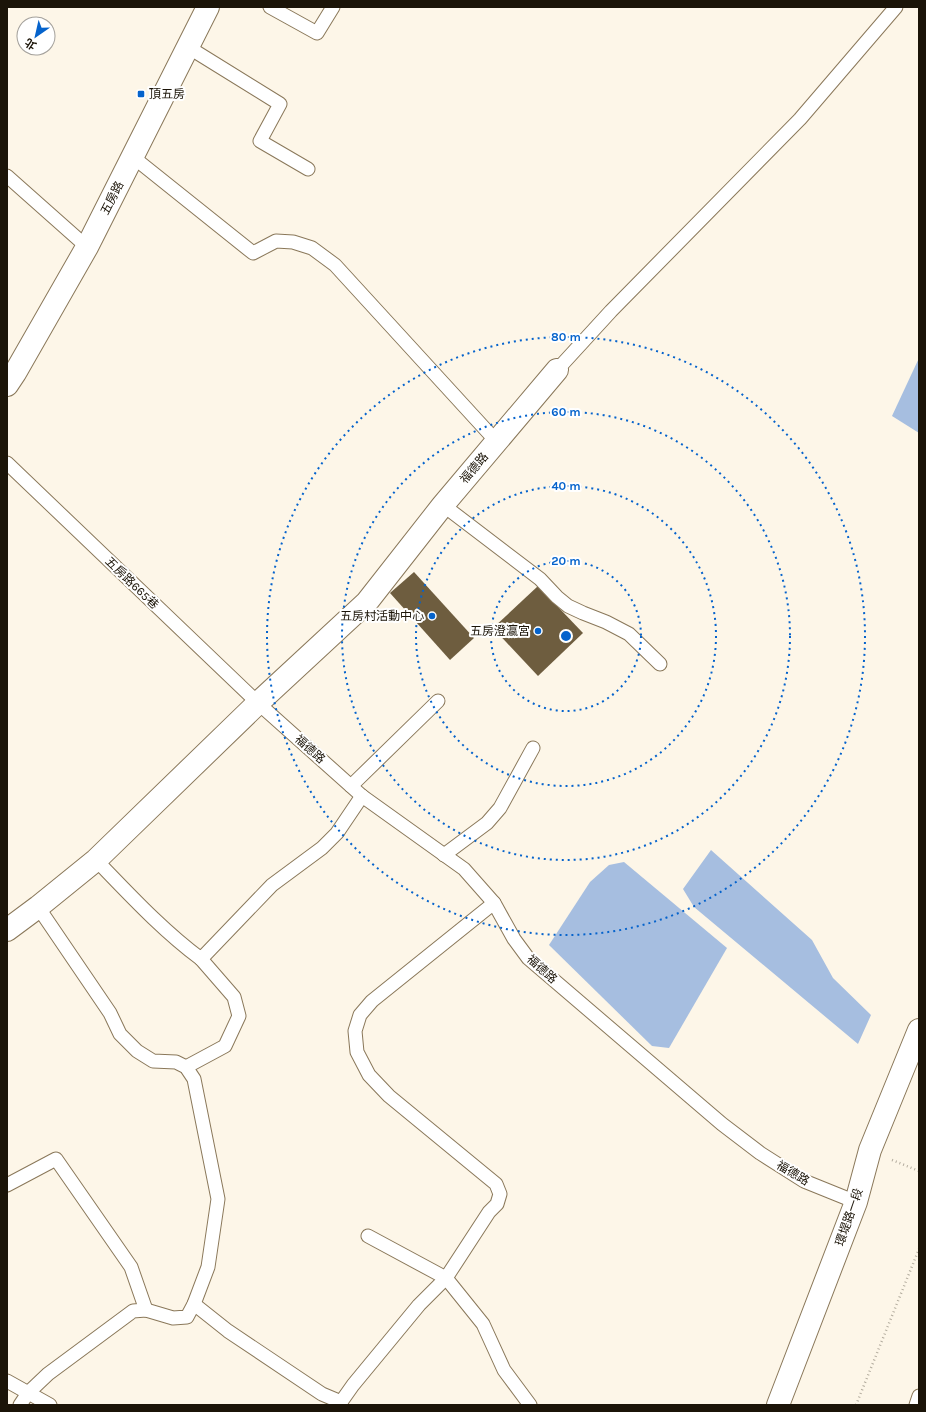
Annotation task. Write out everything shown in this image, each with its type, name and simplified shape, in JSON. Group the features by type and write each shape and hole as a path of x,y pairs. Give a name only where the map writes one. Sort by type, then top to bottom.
{"street":[{"name":"五房路","path":"10,375 87,247 208,7"},
{"name":"福德路","path":"7,930 96,860 258,703 367,602 443,505 557,370"},
{"name":"環堤路一段","path":"778,1405 856,1202 870,1150 919,1030"}],"lane":[{"path":"270,7 317,33 333,7"},
{"path":"557,370 611,311 800,119 896,7"},
{"path":"188,47 280,104 260,141 308,169"},
{"path":"133,157 253,253 276,241 293,242 312,248 336,265 497,442"},
{"path":"7,176 87,247"},
{"name":"五房路665巷","path":"7,463 258,703"},
{"path":"443,505 540,579 568,606 606,622 629,634 660,664"},
{"path":"351,786 438,701"},
{"name":"福德路","path":"258,703 362,796 464,869 494,903 514,939 528,958 722,1124 760,1153 804,1181 856,1202"},
{"path":"444,855 487,823 500,808 533,748"},
{"path":"201,959 272,885 327,843 337,833 362,796"},
{"path":"96,860 140,906 183,945 201,959 234,997 239,1016 225,1046 186,1067"},
{"path":"194,1304 228,1331 322,1394 341,1403 352,1385 419,1305 446,1278 489,1212 496,1204 500,1194 496,1184 389,1096 369,1075 356,1052 355,1031 360,1014 372,1001 494,903"},
{"path":"20,1405 28,1393 48,1374 133,1310 146,1310 173,1318 187,1317 194,1304 208,1266 218,1199 194,1079 186,1067 176,1062 153,1061 137,1051 120,1034 110,1014 38,907"},
{"path":"7,1185 56,1159 131,1267 146,1310"},
{"path":"368,1236 446,1278 483,1324 504,1370 530,1405"},
{"path":"7,1381 50,1405"},
{"path":"916,1405 919,1396"}],"path":[{"path":"870,1150 919,1171"},
{"path":"856,1405 919,1249"}],"water":[{"path":"919,358 919,433 892,416"},
{"path":"711,850 812,940 833,978 871,1015 858,1044 694,907 683,889"},
{"path":"624,862 727,948 669,1048 652,1046 549,945 590,882 609,865"}],"building":[{"name":"五房村活動中心","path":"414,572 474,638 450,660 390,593"},
{"name":"五房澄瀛宮","path":"538,586 583,633 538,676 493,628"}],"place":[{"name":"頂五房","path":"141,94"},
{"name":"五房村活動中心","path":"432,616"},
{"name":"五房澄瀛宮","path":"538,631"}]}
